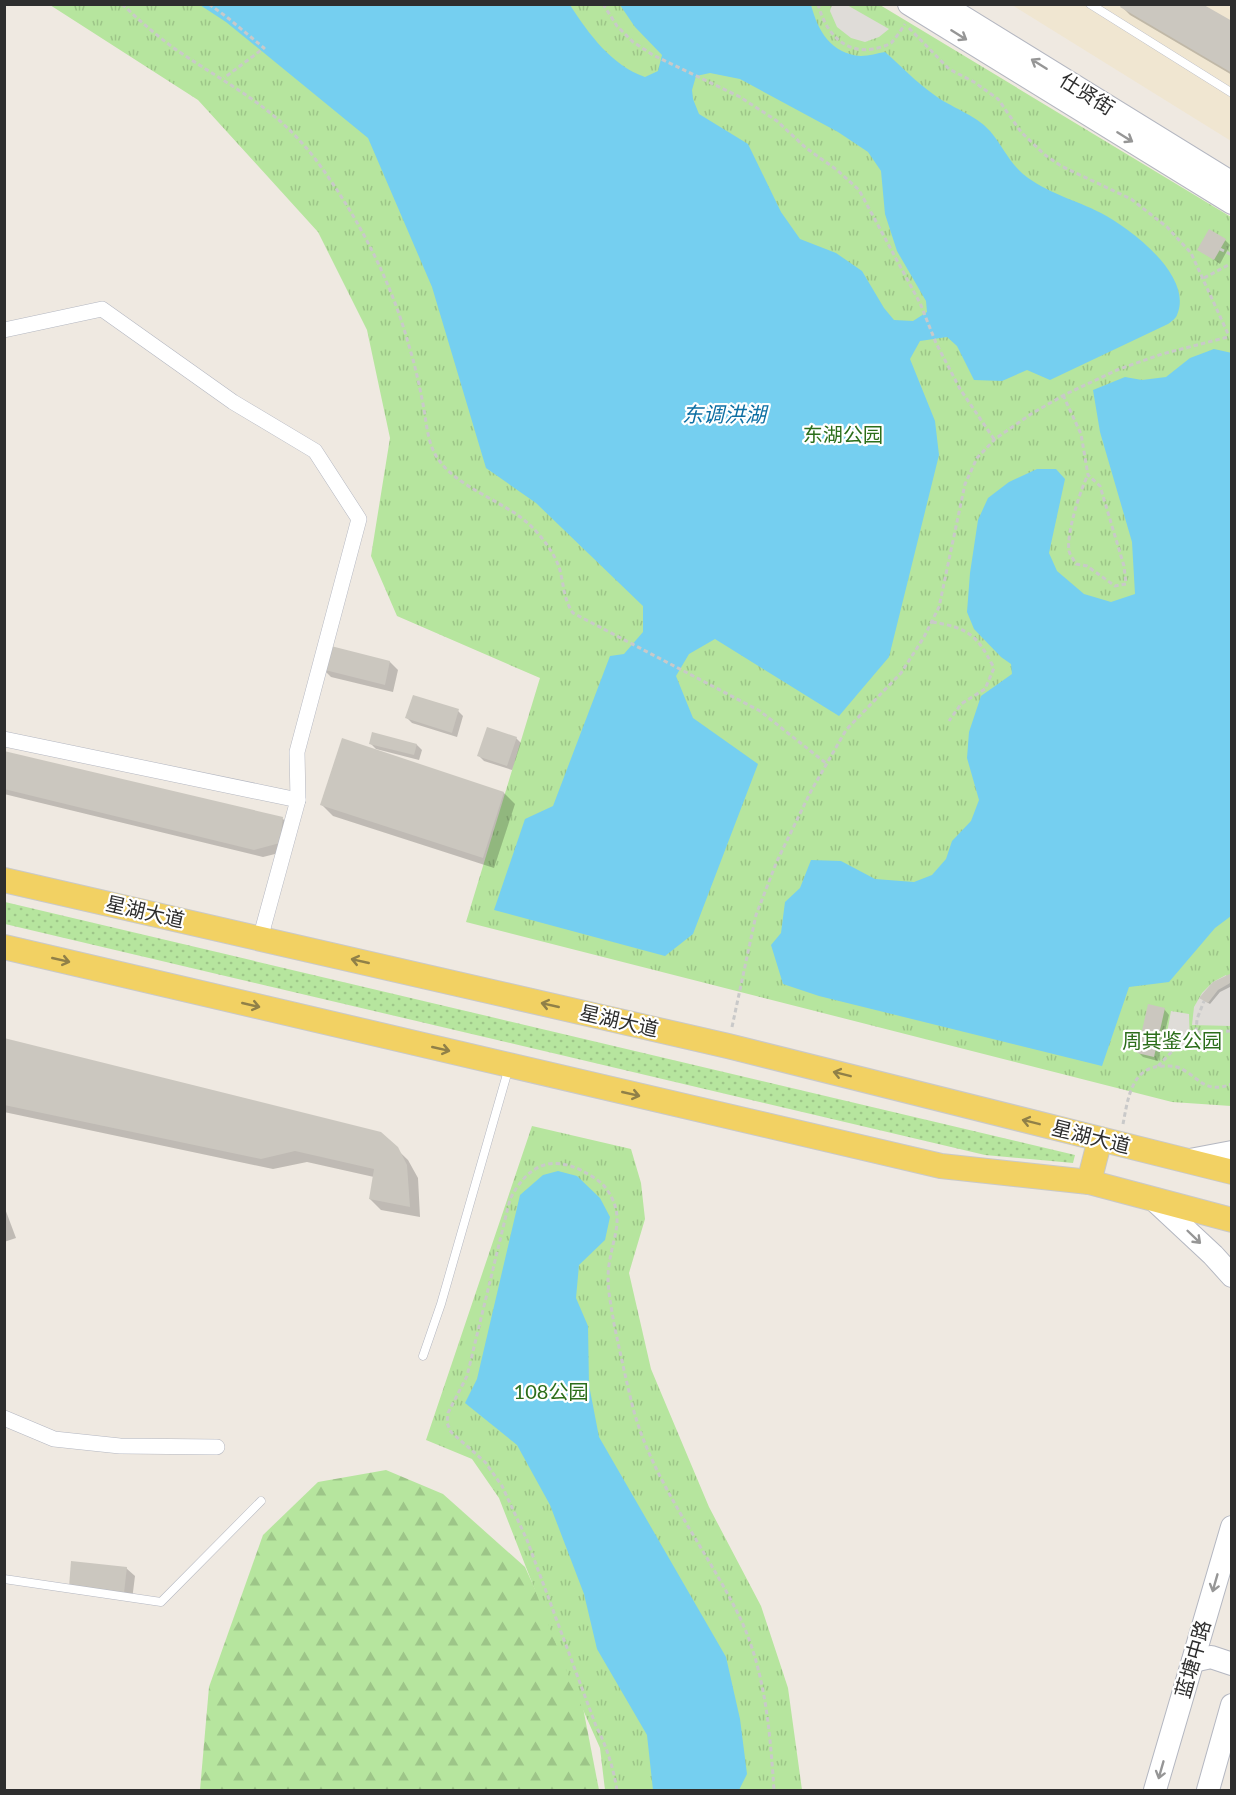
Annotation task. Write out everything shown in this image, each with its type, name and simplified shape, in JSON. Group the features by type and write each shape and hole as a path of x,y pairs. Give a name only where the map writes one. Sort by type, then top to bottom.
{"main road":[{"name":"星湖大道","path":"4,880 728,1046 1232,1172"},
{"path":"4,947 941,1166 1089,1182 1232,1220"},
{"path":"1089,1182 1109,1141"}],"street":[{"path":"909,4 1232,202"},
{"name":"仕贤街","path":"942,4 1232,183"},
{"path":"4,330 102,309 233,402 315,451 359,519 297,752 298,800 260,939"},
{"path":"4,739 298,800"},
{"path":"1190,1161 1232,1152"},
{"path":"1154,1200 1232,1276"},
{"path":"4,1418 54,1439 120,1446 217,1447"},
{"name":"蓝塘中路","path":"1155,1791 1232,1527"},
{"path":"1193,1661 1211,1658 1232,1664"},
{"path":"1208,1791 1232,1706"}],"lane":[{"path":"1090,4 1104,8 1232,93"},
{"path":"423,1356 441,1304 510,1065"},
{"path":"4,1579 161,1602 261,1501"}],"path":[{"path":"122,4 170,45 244,92 291,130 315,159 348,208 388,287 409,345 434,453 455,477 506,506 529,524 547,543 558,565 566,604 573,614 760,711 827,764"},
{"path":"209,4 264,48 223,79"},
{"path":"603,4 617,26 633,42 653,55 740,97 777,121 806,148 837,170 859,190 920,303 936,343 960,389 995,439"},
{"path":"728,1046 756,915 777,861 811,791 846,730 901,673 932,622 939,607 965,484 977,458 995,439 1063,395 1117,370 1162,354 1230,336 1191,253 1167,227 1131,199 1061,166 1045,155 1021,132 998,99 950,69 905,24 891,43 864,50 851,48 840,42 829,31 822,19 818,4"},
{"path":"1220,249 1232,255"},
{"path":"1204,278 1232,263"},
{"path":"1063,395 1081,434 1088,475 1080,490 1069,551 1076,564 1088,566 1115,586 1126,584 1124,566 1100,486 1088,475"},
{"path":"932,622 958,626 982,645 994,668 985,689 961,704 949,721"},
{"path":"1196,1032 1197,1019 1204,1001"},
{"path":"1158,1066 1191,1032 1232,1031"},
{"path":"1109,1141 1134,1081 1145,1070 1158,1066 1176,1066 1207,1087 1219,1088 1232,1084"},
{"path":"617,1791 613,1765 606,1745 596,1726 527,1540 502,1486 485,1462 451,1432 447,1423 448,1413 467,1376 510,1199 520,1181 537,1167 556,1163 571,1166 589,1174 604,1186 614,1205 618,1225 609,1266 608,1290 623,1370 646,1444 667,1489 741,1621 754,1653 770,1725 774,1791"}],"shaded area":[{"path":"832,5 847,5 889,29 879,37 865,42 851,38 837,27 830,11"},
{"path":"1012,5 1231,5 1231,141"},
{"path":"1226,975 1231,986 1231,1026 1192,1025 1194,1007 1202,993 1213,982"},
{"path":"1171,1011 1189,1014 1190,1047 1172,1052 1167,1033"}],"green space":[{"name":"东湖公园","path":"50,5 880,5 1231,217 1231,1106 1172,1102 466,922 540,678 397,616 371,556 390,438 367,330 318,232 198,100"},
{"path":"5,902 1075,1155 1073,1163 985,1155 5,924"},
{"name":"108公园","path":"532,1126 631,1149 641,1183 645,1219 629,1273 651,1369 709,1507 761,1606 788,1688 802,1790 605,1790 600,1748 572,1685 499,1498 472,1459 426,1440"},
{"path":"386,1470 443,1494 525,1567 579,1687 599,1790 200,1790 209,1687 263,1535 318,1482"}],"water":[{"name":"东调洪湖","path":"200,5 570,5 585,27 611,57 645,77 658,71 662,55 635,27 620,5 811,5 822,32 834,46 842,51 861,56 885,52 933,94 984,125 1014,164 1032,181 1101,213 1128,230 1156,255 1176,285 1180,300 1175,319 1050,380 1027,370 1002,381 974,380 957,346 947,337 920,341 910,359 935,421 939,455 889,657 839,716 715,639 689,654 676,676 693,718 758,764 693,934 665,956 494,910 525,819 553,806 610,656 624,654 643,632 643,606 536,503 486,468 432,287 368,138 226,22","holes":["710,73 740,79 838,132 868,152 881,171 885,214 897,251 926,301 927,312 913,321 894,320 884,308 862,271 836,253 800,239 781,212 748,144 699,114 692,90 696,76"]},
{"path":"1214,349 1232,353 1231,916 1215,928 1169,982 1129,987 1102,1066 819,996 783,984 771,945 781,933 785,902 800,888 811,860 841,861 875,879 914,882 932,875 946,859 952,841 971,821 979,800 967,758 969,732 981,696 1012,674 1011,664 974,629 967,612 978,520 988,498 1009,482 1037,469 1056,469 1065,479 1049,553 1057,571 1084,594 1111,602 1135,594 1132,542 1100,432 1093,390 1125,377 1142,380 1166,377 1190,358"},
{"path":"558,1171 577,1176 600,1198 610,1217 605,1240 579,1265 576,1298 588,1326 589,1385 599,1437 726,1657 740,1719 747,1774 739,1790 653,1790 647,1735 597,1649 584,1594 550,1505 517,1445 465,1403 477,1379 520,1195 543,1175"}],"building":[{"path":"1121,5 1204,5 1232,21 1232,73 1120,7"},
{"path":"1209,229 1226,239 1214,260 1197,250"},
{"path":"327,645 390,661 385,685 321,669"},
{"path":"413,695 459,709 452,733 405,718"},
{"path":"487,727 517,737 507,766 477,756"},
{"path":"372,732 417,744 414,755 369,744"},
{"path":"342,738 504,792 483,858 320,805"},
{"path":"4,751 283,817 280,843 254,850 4,789"},
{"path":"1232,973 1232,982 1218,990 1208,1003 1199,998 1213,982"},
{"path":"1148,1004 1165,1008 1154,1057 1137,1053"},
{"path":"4,1038 381,1132 398,1147 407,1165 410,1207 369,1199 374,1169 295,1151 261,1159 4,1105"},
{"path":"71,1561 127,1567 124,1593 69,1587"}],"park label":[{"name":"周其鉴公园","path":"1172,1041"}]}
